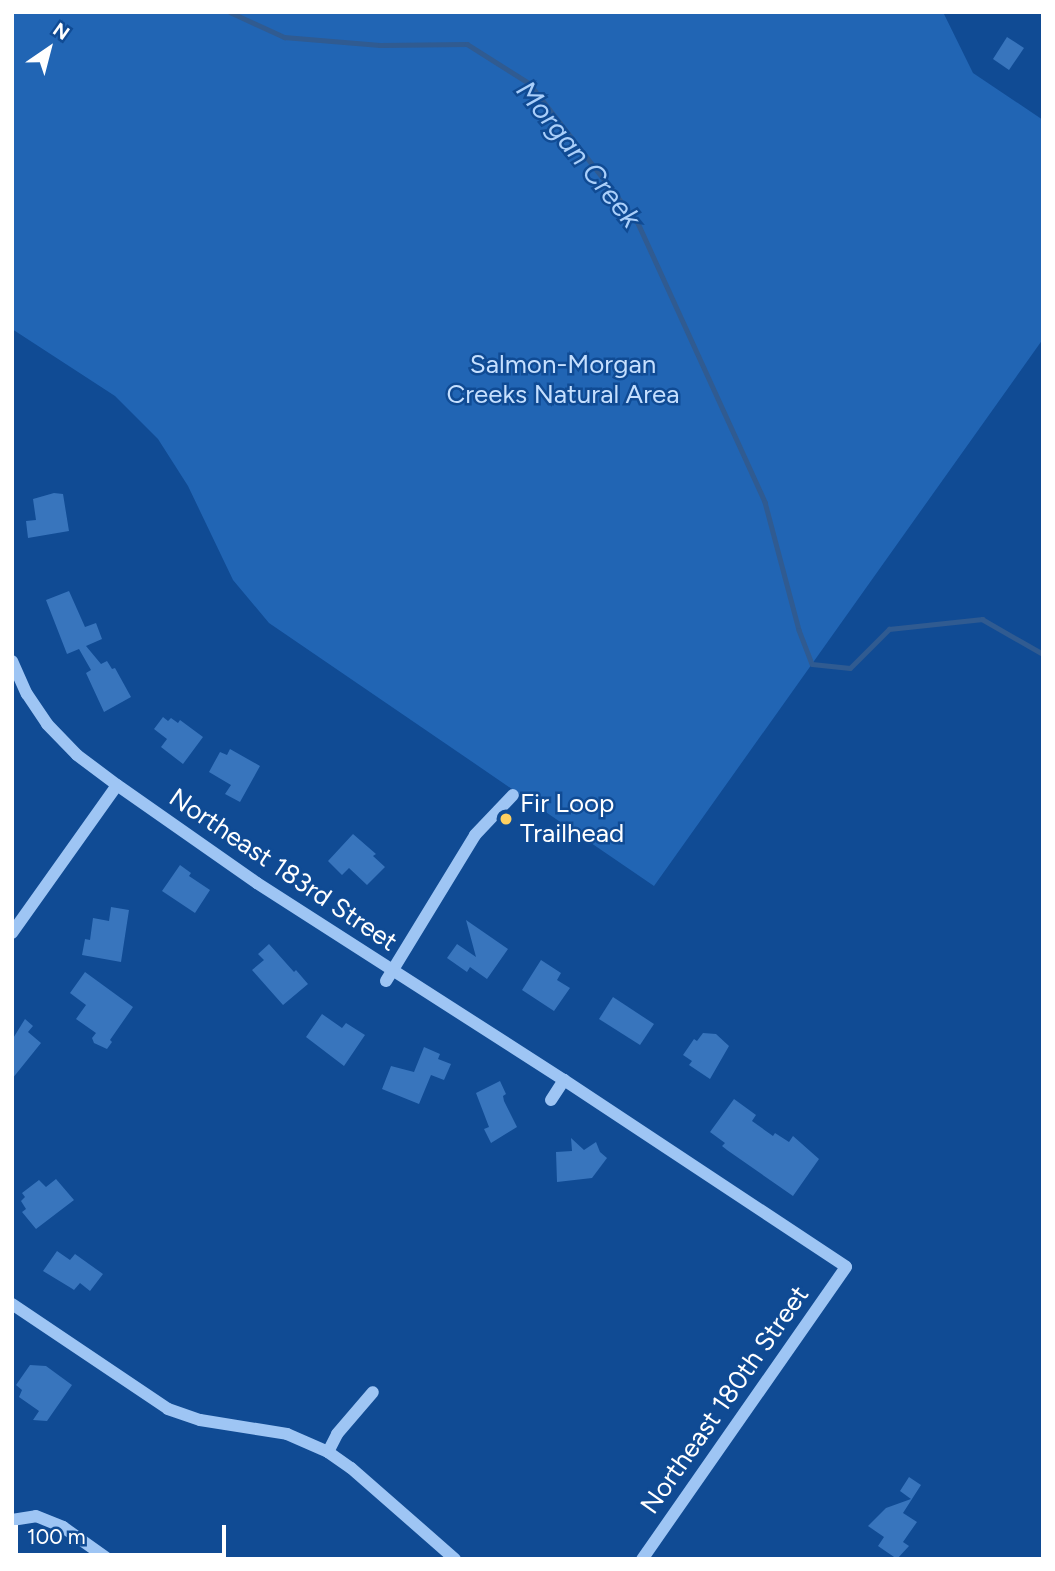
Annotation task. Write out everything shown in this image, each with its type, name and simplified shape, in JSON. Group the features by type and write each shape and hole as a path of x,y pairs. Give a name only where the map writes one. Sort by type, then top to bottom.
{"street":[{"name":"Northeast 183rd Street","path":"12,661 27,694 52,730 77,755 117,785 389,976 564,1080 846,1267"},
{"path":"12,933 117,785"},
{"path":"389,976 475,835 513,795"},
{"path":"551,1100 564,1080"},
{"name":"Northeast 180th Street","path":"642,1559 846,1267"},
{"path":"12,1304 168,1409 200,1420 287,1434 328,1452 351,1468 455,1559"},
{"path":"328,1452 337,1434 373,1392"},
{"path":"12,1520 36,1516 62,1527 108,1559"}],"green space":[{"name":"Salmon-Morgan Creeks Natural Area","path":"12,12 943,12 973,73 1043,120 1043,339 654,886 269,623 233,580 188,486 158,439 115,396 12,329"}],"building":[{"path":"1007,37 1024,48 1009,70 993,59"},
{"path":"54,493 63,494 69,531 28,538 26,521 36,520 33,499"},
{"path":"69,591 85,627 96,623 102,639 86,646 101,664 107,661 112,669 115,668 131,697 104,712 86,673 91,670 79,649 67,654 46,600"},
{"path":"163,717 178,723 180,720 203,737 183,764 161,747 167,739 154,729"},
{"path":"230,749 260,766 240,802 225,794 231,785 209,772 220,752 227,755"},
{"path":"353,834 376,854 373,856 385,867 367,885 349,868 342,875 328,861"},
{"path":"180,865 191,873 189,876 210,890 195,913 162,891"},
{"path":"111,907 129,910 121,962 82,955 85,939 90,940 93,918 109,921"},
{"path":"466,920 508,949 487,979 470,967 467,972 447,958 457,944 476,957"},
{"path":"269,944 308,984 283,1005 252,970 264,960 258,954"},
{"path":"541,960 561,973 557,980 570,988 554,1011 522,990"},
{"path":"85,972 133,1007 110,1040 112,1042 107,1049 94,1043 92,1038 96,1033 76,1019 86,1005 70,993"},
{"path":"613,997 654,1024 640,1045 599,1019"},
{"path":"322,1014 342,1028 346,1023 365,1035 344,1066 306,1037"},
{"path":"25,1019 33,1026 28,1032 41,1043 12,1079 12,1040"},
{"path":"703,1033 716,1034 729,1046 710,1079 689,1065 692,1061 683,1055 694,1039 697,1041"},
{"path":"424,1047 440,1054 438,1059 451,1064 444,1080 431,1075 419,1104 382,1089 391,1066 414,1072"},
{"path":"500,1081 506,1094 503,1096 504,1101 517,1127 491,1143 484,1129 489,1127 476,1093"},
{"path":"734,1099 756,1115 752,1121 773,1136 775,1133 789,1142 793,1136 819,1159 793,1196 727,1150 722,1146 725,1143 710,1132"},
{"path":"571,1138 584,1150 596,1142 600,1152 607,1158 592,1178 557,1182 556,1152 572,1151"},
{"path":"56,1179 74,1200 36,1229 22,1212 26,1209 21,1201 25,1197 22,1193 39,1180 46,1187"},
{"path":"57,1251 70,1260 75,1254 103,1274 90,1291 80,1283 74,1290 43,1271"},
{"path":"30,1365 46,1366 72,1385 47,1421 33,1420 39,1411 19,1397 22,1390 16,1385"},
{"path":"909,1477 921,1485 903,1513 917,1522 903,1542 909,1546 897,1559 878,1546 884,1537 868,1526 886,1508 911,1499 900,1491"}],"waterway":[{"name":"Morgan Creek","path":"230,12 284,37 380,45 467,44 529,83 638,223 765,502 799,630 812,664 850,668 889,629 982,619 1043,654"}],"place":[{"name":"Fir Loop Trailhead","path":"506,819"}]}
